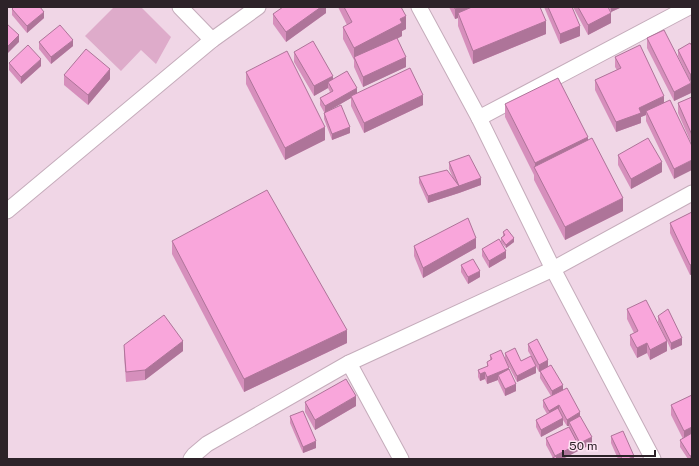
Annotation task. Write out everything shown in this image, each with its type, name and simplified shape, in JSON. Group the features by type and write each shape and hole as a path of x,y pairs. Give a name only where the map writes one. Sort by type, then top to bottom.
{"street":[{"path":"180,7 212,40"},
{"path":"7,210 212,40 258,7"},
{"path":"419,7 479,118 553,269 652,459"},
{"path":"479,118 689,7"},
{"path":"191,459 207,444 349,363 553,269 692,193"},
{"path":"349,363 400,459"}],"shaded area":[{"path":"114,7 141,7 171,37 156,64 141,50 121,71 85,36"}],"building":[{"path":"14,7 40,7 44,12 27,26 12,9"},
{"path":"283,7 321,7 286,32 273,14"},
{"path":"344,7 401,7 406,16 400,19 402,23 354,48 343,27 352,22"},
{"path":"472,7 540,7 546,21 473,51 458,13"},
{"path":"548,7 572,7 580,26 560,34"},
{"path":"578,7 608,7 611,13 588,25"},
{"path":"7,24 19,35 7,47"},
{"path":"60,25 73,40 51,57 39,42"},
{"path":"664,30 691,83 674,92 647,38"},
{"path":"397,38 406,57 363,77 354,57"},
{"path":"313,41 333,76 314,86 294,52"},
{"path":"690,43 692,46 692,74 690,74 678,50"},
{"path":"28,45 41,59 21,77 9,63"},
{"path":"640,45 664,96 639,108 641,113 616,122 595,80 621,68 615,57"},
{"path":"86,49 110,69 88,95 64,75"},
{"path":"287,51 325,127 285,148 246,72"},
{"path":"410,68 423,95 364,123 351,96"},
{"path":"347,71 357,88 325,106 320,98 333,91 328,82"},
{"path":"558,78 588,137 535,163 505,104"},
{"path":"692,97 692,135 678,103"},
{"path":"670,100 692,146 692,160 674,169 646,111"},
{"path":"341,105 350,127 332,134 324,113"},
{"path":"592,138 623,198 565,227 534,167"},
{"path":"648,138 662,162 631,179 618,155"},
{"path":"469,155 481,178 459,186 449,162"},
{"path":"447,170 459,186 428,196 419,177"},
{"path":"267,190 347,330 244,379 172,241"},
{"path":"692,212 692,264 690,265 670,223"},
{"path":"468,218 476,238 423,268 414,246"},
{"path":"507,229 514,238 506,245 501,238 505,235 503,232"},
{"path":"499,239 506,251 489,261 482,249"},
{"path":"473,259 480,271 468,277 461,265"},
{"path":"646,300 667,341 650,350 647,343 637,348 630,335 638,331 627,309"},
{"path":"668,309 682,338 671,343 658,316"},
{"path":"164,315 183,341 145,370 126,372 124,345"},
{"path":"537,339 548,360 539,365 528,344"},
{"path":"515,348 521,361 531,356 536,366 517,376 505,353"},
{"path":"501,350 509,368 487,377 485,372 480,374 478,370 488,366 487,362 492,359 490,355"},
{"path":"551,365 563,385 552,391 540,371"},
{"path":"509,369 516,384 505,389 498,375"},
{"path":"346,379 356,396 315,420 305,402"},
{"path":"567,388 580,412 567,420 559,405 549,411 543,400"},
{"path":"692,395 692,427 684,431 671,405"},
{"path":"558,408 563,418 541,430 536,420"},
{"path":"303,411 316,441 303,447 290,416"},
{"path":"580,416 592,437 580,443 569,422"},
{"path":"569,427 578,444 555,456 546,438"},
{"path":"623,431 634,456 628,459 622,459 611,436"},
{"path":"692,433 692,455 690,456 680,440"}]}
